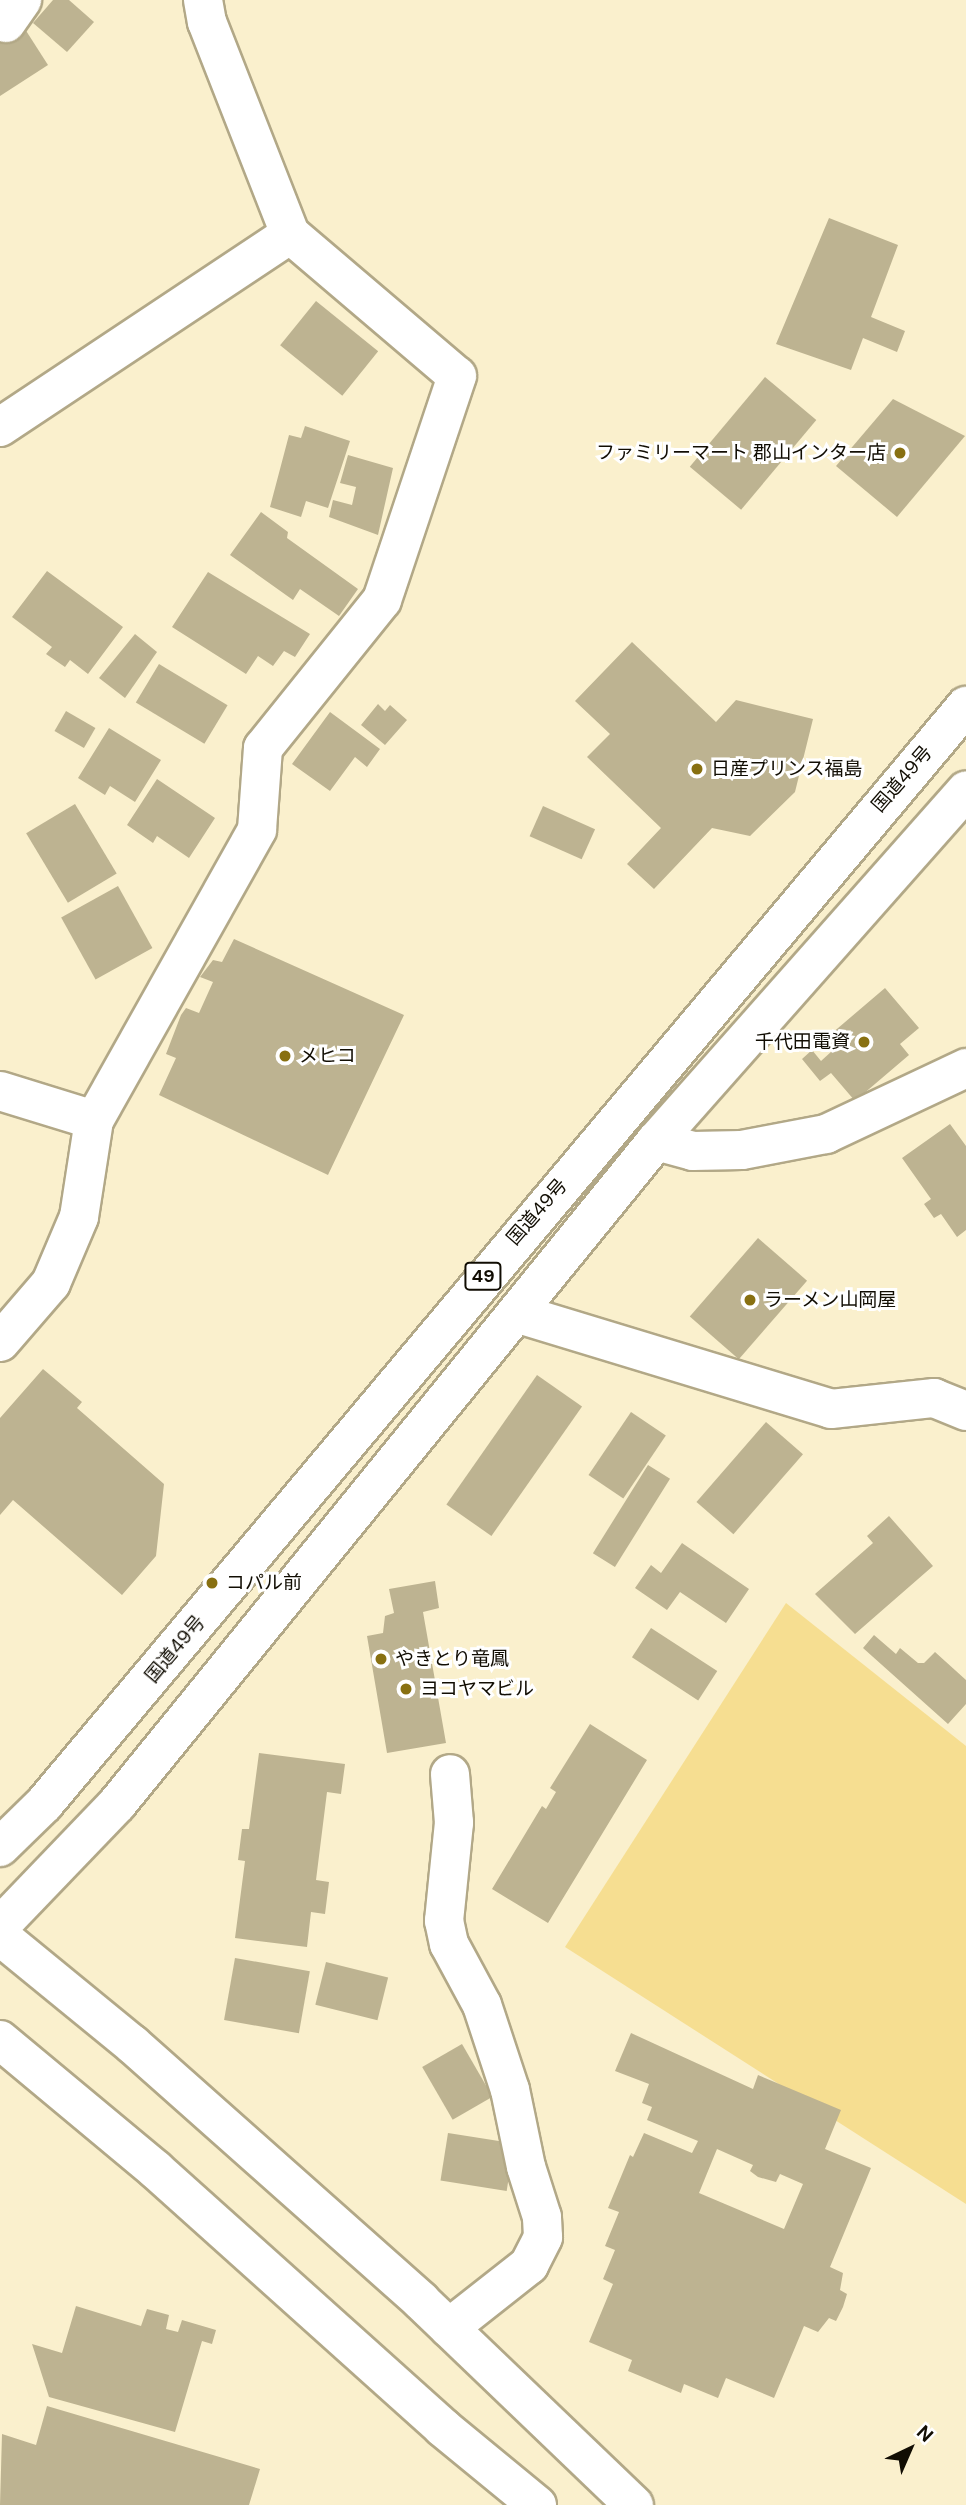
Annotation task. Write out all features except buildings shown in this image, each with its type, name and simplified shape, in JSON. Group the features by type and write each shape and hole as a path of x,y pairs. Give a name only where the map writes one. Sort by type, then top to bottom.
{"main road":[{"path":"0,1342 51,1283 83,1196 94,1120 257,830 262,748 382,600 457,376 290,234 207,22 203,0"},
{"path":"0,427 290,234"},
{"name":"国道49号","path":"0,1847 44,1804 966,706"},
{"name":"49","path":"0,1926 117,1804 519,1314 656,1141 966,790"},
{"path":"656,1141 693,1151 742,1150 826,1134 966,1068"},
{"path":"0,1091 94,1120"},
{"path":"519,1314 831,1409 934,1398 966,1411"},
{"path":"449,2328 529,2265 542,2237 542,2217 526,2167 510,2090 482,2005 449,1944 444,1921 454,1823 450,1774"},
{"path":"0,1936 132,2044 449,2328 634,2505"},
{"path":"0,2040 156,2170 442,2427 537,2505"}],"shaded area":[{"path":"786,1603 966,1746 966,2204 565,1947"}],"place":[{"name":"ファミリーマート 郡山インター店","path":"900,453"},
{"name":"日産プリンス福島","path":"697,769"},
{"name":"千代田電資","path":"864,1042"},
{"name":"メヒコ","path":"285,1056"},
{"name":"ラーメン山岡屋","path":"750,1300"},
{"name":"コパル前","path":"212,1583"},
{"name":"やきとり竜鳳","path":"381,1659"},
{"name":"ヨコヤマビル","path":"406,1689"}]}
